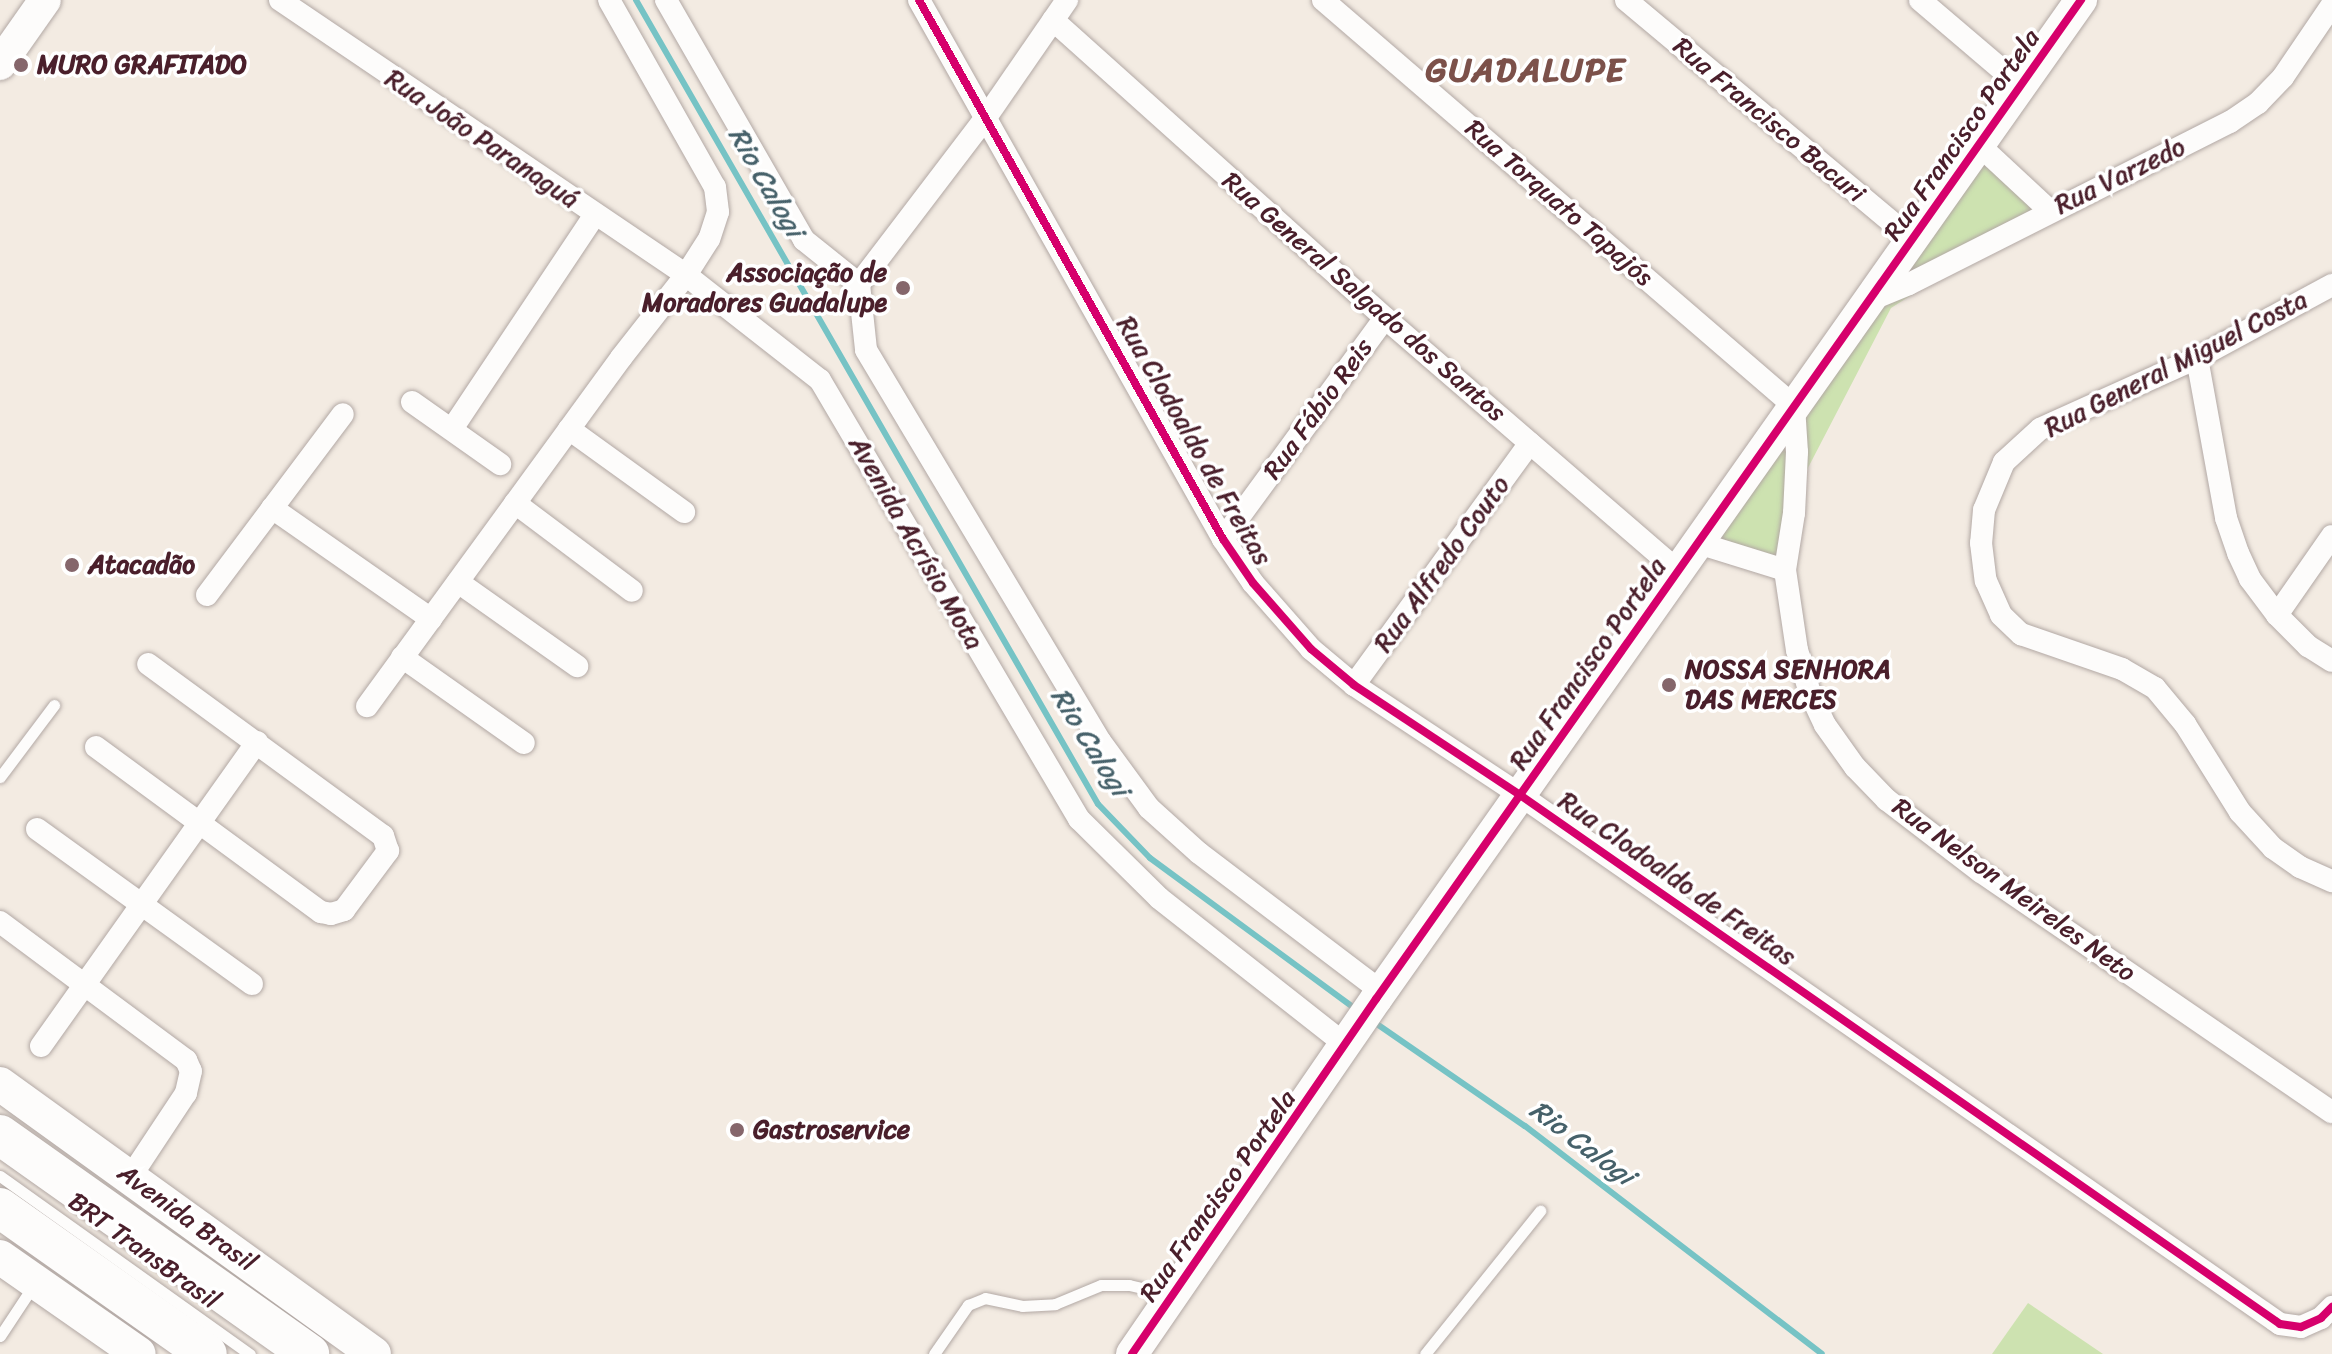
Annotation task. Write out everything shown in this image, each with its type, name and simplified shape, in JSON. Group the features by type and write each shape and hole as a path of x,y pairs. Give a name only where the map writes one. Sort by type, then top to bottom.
{"highway":[{"name":"Avenida Brasil","path":"0,1135 309,1354"},
{"path":"0,1208 207,1354"}],"main road":[{"name":"Avenida Brasil","path":"0,1084 374,1354"},
{"path":"0,1257 139,1354"}],"street":[{"path":"3,53 45,0"},
{"path":"367,706 569,429 686,275 709,239 718,212 715,187 609,0"},
{"path":"666,0 804,240 859,284"},
{"name":"Rua Clodoaldo de Freitas","path":"919,0 1223,539 1278,613 1311,649 1354,685 1520,795 2280,1324 2301,1327 2321,1318 2332,1307"},
{"path":"1067,0 987,116 859,284 866,350 1100,741 1149,808 1199,853 1379,995"},
{"name":"Rua Torquato Tapajós","path":"1323,0 1794,406"},
{"name":"Rua Francisco Bacuri","path":"1626,0 1912,239"},
{"path":"1920,0 2021,86"},
{"name":"Rua Francisco Portela","path":"1132,1354 1379,995 2081,0"},
{"name":"Rua João Paranaguá","path":"283,1 594,216 686,275"},
{"name":"Rua Varzedo","path":"1869,300 1909,284 2230,122 2258,103 2283,77 2332,5"},
{"name":"Rua General Salgado dos Santos","path":"1053,20 1385,318 1678,571"},
{"path":"1979,145 2050,211"},
{"path":"452,429 594,216"},
{"name":"Avenida Acrísio Mota","path":"686,275 820,380 1079,819 1159,898 1349,1040"},
{"name":"Rua General Miguel Costa","path":"2332,285 2197,358 2040,429 2004,462 1984,510 1981,543 1986,581 2001,615 2021,634 2122,669 2155,688 2185,724 2240,812 2265,839 2300,867 2332,881"},
{"name":"Rua Fábio Reis","path":"1223,539 1385,318"},
{"path":"2197,358 2226,518 2250,579 2277,615 2308,646 2332,661"},
{"path":"412,402 500,464"},
{"name":"Rua Nelson Meireles Neto","path":"1794,406 1797,452 1794,513 1785,570 1797,650 1810,693 1825,725 1855,767 1887,800 1981,872 2332,1112"},
{"path":"207,595 343,414"},
{"path":"569,429 684,512"},
{"name":"Rua Alfredo Couto","path":"1354,685 1530,443"},
{"path":"515,503 632,591"},
{"path":"272,508 431,619"},
{"path":"2277,615 2332,536"},
{"path":"1698,543 1785,570"},
{"path":"458,582 577,666"},
{"path":"402,657 524,743"},
{"path":"96,747 321,912 331,914 344,910 388,851 383,836 148,664"},
{"path":"41,1046 257,742"},
{"path":"37,829 252,984"},
{"path":"0,922 186,1060 191,1071 186,1093 131,1176"}],"lane":[{"path":"0,777 54,705"},
{"name":"BRT TransBrasil","path":"0,1148 287,1354"},
{"name":"BRT TransBrasil","path":"0,1176 250,1354"},
{"path":"1425,1354 1540,1211"},
{"path":"0,1336 36,1283"},
{"path":"934,1354 968,1305 985,1298 1022,1306 1055,1304 1101,1285 1129,1285 1173,1295"}],"green space":[{"path":"1977,148 2046,210 1891,308 1783,516 1782,565 1714,540"},
{"path":"2028,1303 2103,1354 1992,1354"}],"waterway":[{"name":"Rio Calogi","path":"636,0 1098,804 1150,858 1358,1011"},
{"name":"Rio Calogi","path":"1374,1022 1525,1126 1822,1354"}],"cycle path":[{"path":"919,0 1223,539 1253,583 1311,649 1354,685 1520,795 2280,1324 2301,1327 2321,1318 2332,1307"},
{"path":"1132,1354 1376,999 2081,0"}],"place":[{"name":"MURO GRAFITADO","path":"21,65"},
{"name":"Associação de Moradores Guadalupe","path":"903,288"},
{"name":"Atacadão","path":"72,565"},
{"name":"NOSSA SENHORA DAS MERCES","path":"1669,685"},
{"name":"Gastroservice","path":"737,1130"}],"district":[{"name":"GUADALUPE","path":"1526,71"}]}
